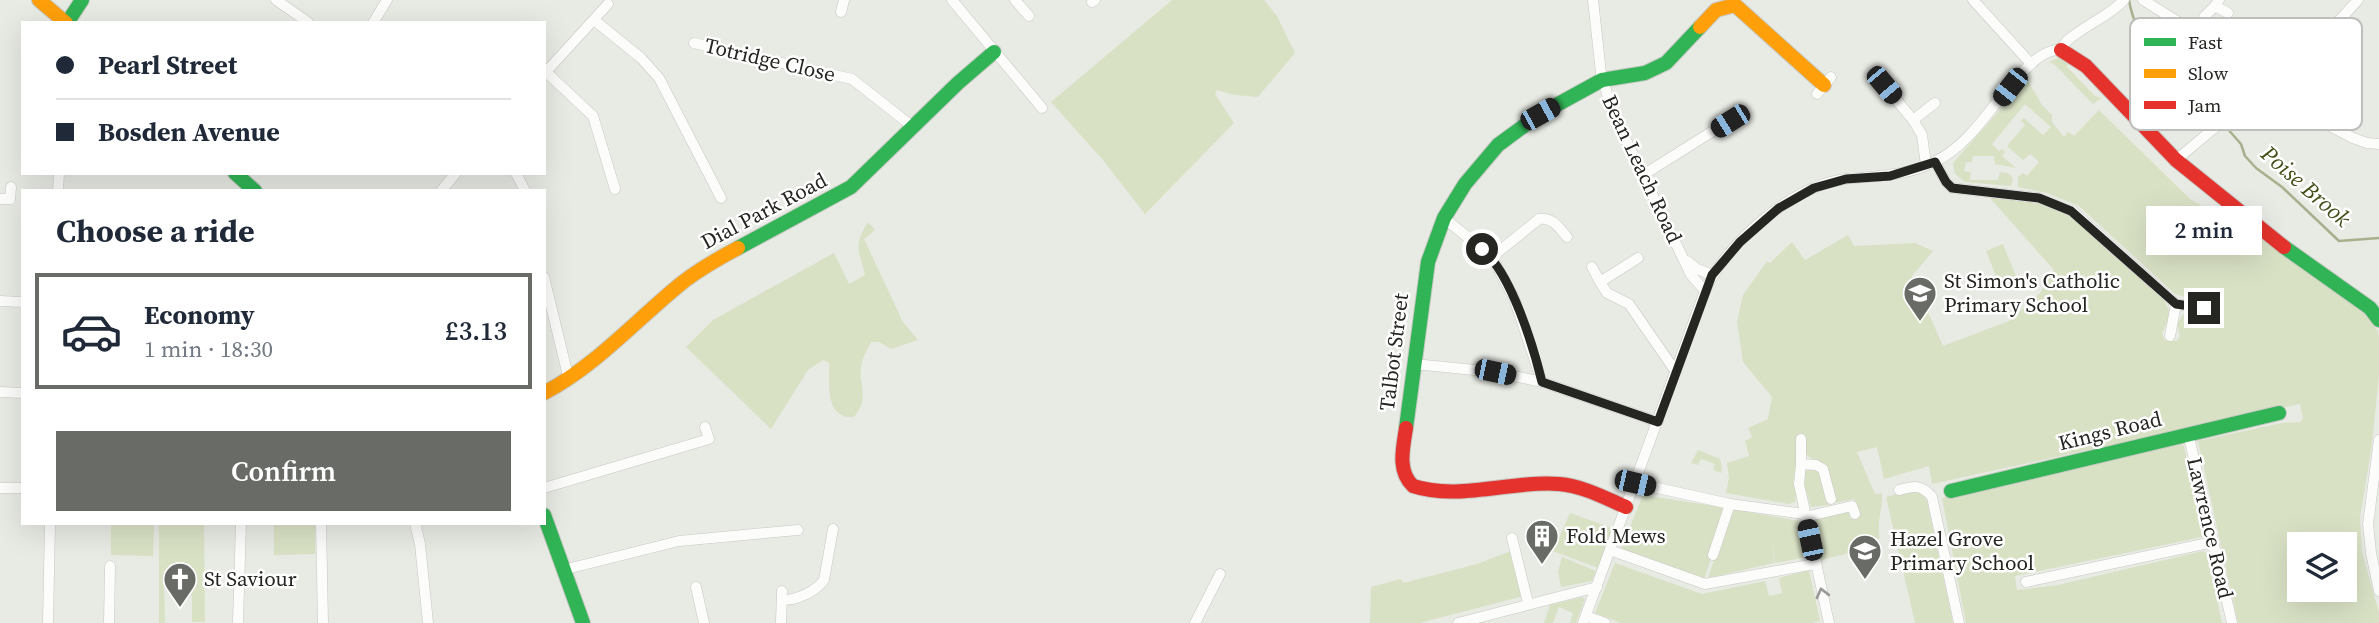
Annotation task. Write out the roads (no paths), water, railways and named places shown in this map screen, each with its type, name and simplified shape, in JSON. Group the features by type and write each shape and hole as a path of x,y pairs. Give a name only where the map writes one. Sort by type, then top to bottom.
{"street":[{"path":"39,0 64,21"},
{"path":"67,21 82,0"},
{"path":"276,0 306,21"},
{"path":"374,21 387,0"},
{"path":"841,12 844,0"},
{"path":"952,0 1042,108"},
{"path":"1015,0 1029,16"},
{"name":"Bean Leach Road","path":"1593,0 1602,80 1623,137 1691,275 1705,291"},
{"path":"1973,0 2031,64"},
{"path":"2061,50 2070,38 2124,0"},
{"path":"2342,18 2358,0"},
{"path":"2148,1 2174,18"},
{"path":"2204,17 2217,3 2228,13"},
{"path":"546,72 608,4"},
{"name":"Talbot Street","path":"1626,507 1577,487 1560,484 1528,483 1445,491 1414,487 1407,480 1402,457 1428,262 1444,218 1465,184 1498,145 1540,114 1602,80 1656,70 1717,10 1725,6 1735,5 1824,85"},
{"path":"594,20 641,58 659,78 721,199"},
{"name":"Totridge Close","path":"694,43 852,79 913,127"},
{"path":"1605,623 1584,619 1705,291 1712,275 1724,259 1759,224 1779,208 1814,188 1846,179 1890,176 1931,164 1954,150 1977,129 2010,87 2044,54 2061,50 2075,57 2130,112"},
{"name":"Dial Park Road","path":"546,392 569,380 684,281 741,246 840,194 994,52"},
{"path":"546,74 593,116 615,188"},
{"path":"1884,85 1913,120 1922,135 1931,164 1952,188 2039,198 2071,211 2176,304 2204,308"},
{"path":"1913,120 1935,103"},
{"path":"1643,175 1730,121"},
{"path":"2147,130 2176,160 2271,237 2370,308 2379,320"},
{"path":"2176,160 2212,130"},
{"path":"2338,130 2367,143 2379,144"},
{"path":"443,189 454,175"},
{"path":"0,199 10,199 11,187"},
{"path":"1444,218 1492,257 1514,298 1542,382"},
{"path":"1492,257 1539,219 1547,218 1553,221 1567,237"},
{"name":"Bean Leach Road","path":"1682,255 1697,269 1712,275"},
{"path":"1600,282 1638,258"},
{"path":"1592,267 1607,293 1629,304 1676,372"},
{"path":"546,285 569,380"},
{"path":"0,301 21,302"},
{"path":"2170,336 2176,304"},
{"path":"1414,364 1495,372 1542,382 1658,422"},
{"path":"0,392 21,393"},
{"name":"Kings Road","path":"1951,491 2279,413"},
{"path":"546,487 709,439 705,427"},
{"name":"Lawrence Road","path":"2188,433 2232,623"},
{"path":"1801,439 1798,484 1829,623"},
{"path":"2379,440 2368,524 2379,590"},
{"path":"1801,464 1816,465 1823,469 1831,499"},
{"path":"1635,483 1730,504 1804,515 1852,506 1855,514"},
{"path":"1899,489 1917,485 1925,489 1931,497 1959,623"},
{"path":"0,488 21,488"},
{"path":"1713,555 1730,504"},
{"path":"546,522 583,623"},
{"path":"48,623 50,525"},
{"path":"239,623 241,525"},
{"path":"321,525 323,623"},
{"path":"415,525 428,623"},
{"path":"781,623 782,595 791,600 820,586 824,580 833,529"},
{"path":"562,570 679,541 798,530"},
{"path":"1512,538 1528,603"},
{"path":"2025,582 2213,542"},
{"path":"1610,550 1704,584 1815,564"},
{"path":"108,623 110,566"},
{"path":"1195,623 1220,574"},
{"path":"696,587 704,623"},
{"path":"1458,623 1597,587"}],"waterway":[{"name":"Poise Brook","path":"2129,0 2134,18"},
{"name":"Poise Brook","path":"2229,130 2256,168 2282,187 2339,241 2379,238"}],"place":[{"name":"St Simon's Catholic Primary School","path":"1920,323"},
{"name":"Fold Mews","path":"1542,566"},
{"name":"Hazel Grove Primary School","path":"1865,581"},
{"name":"St Saviour","path":"180,609"}]}
